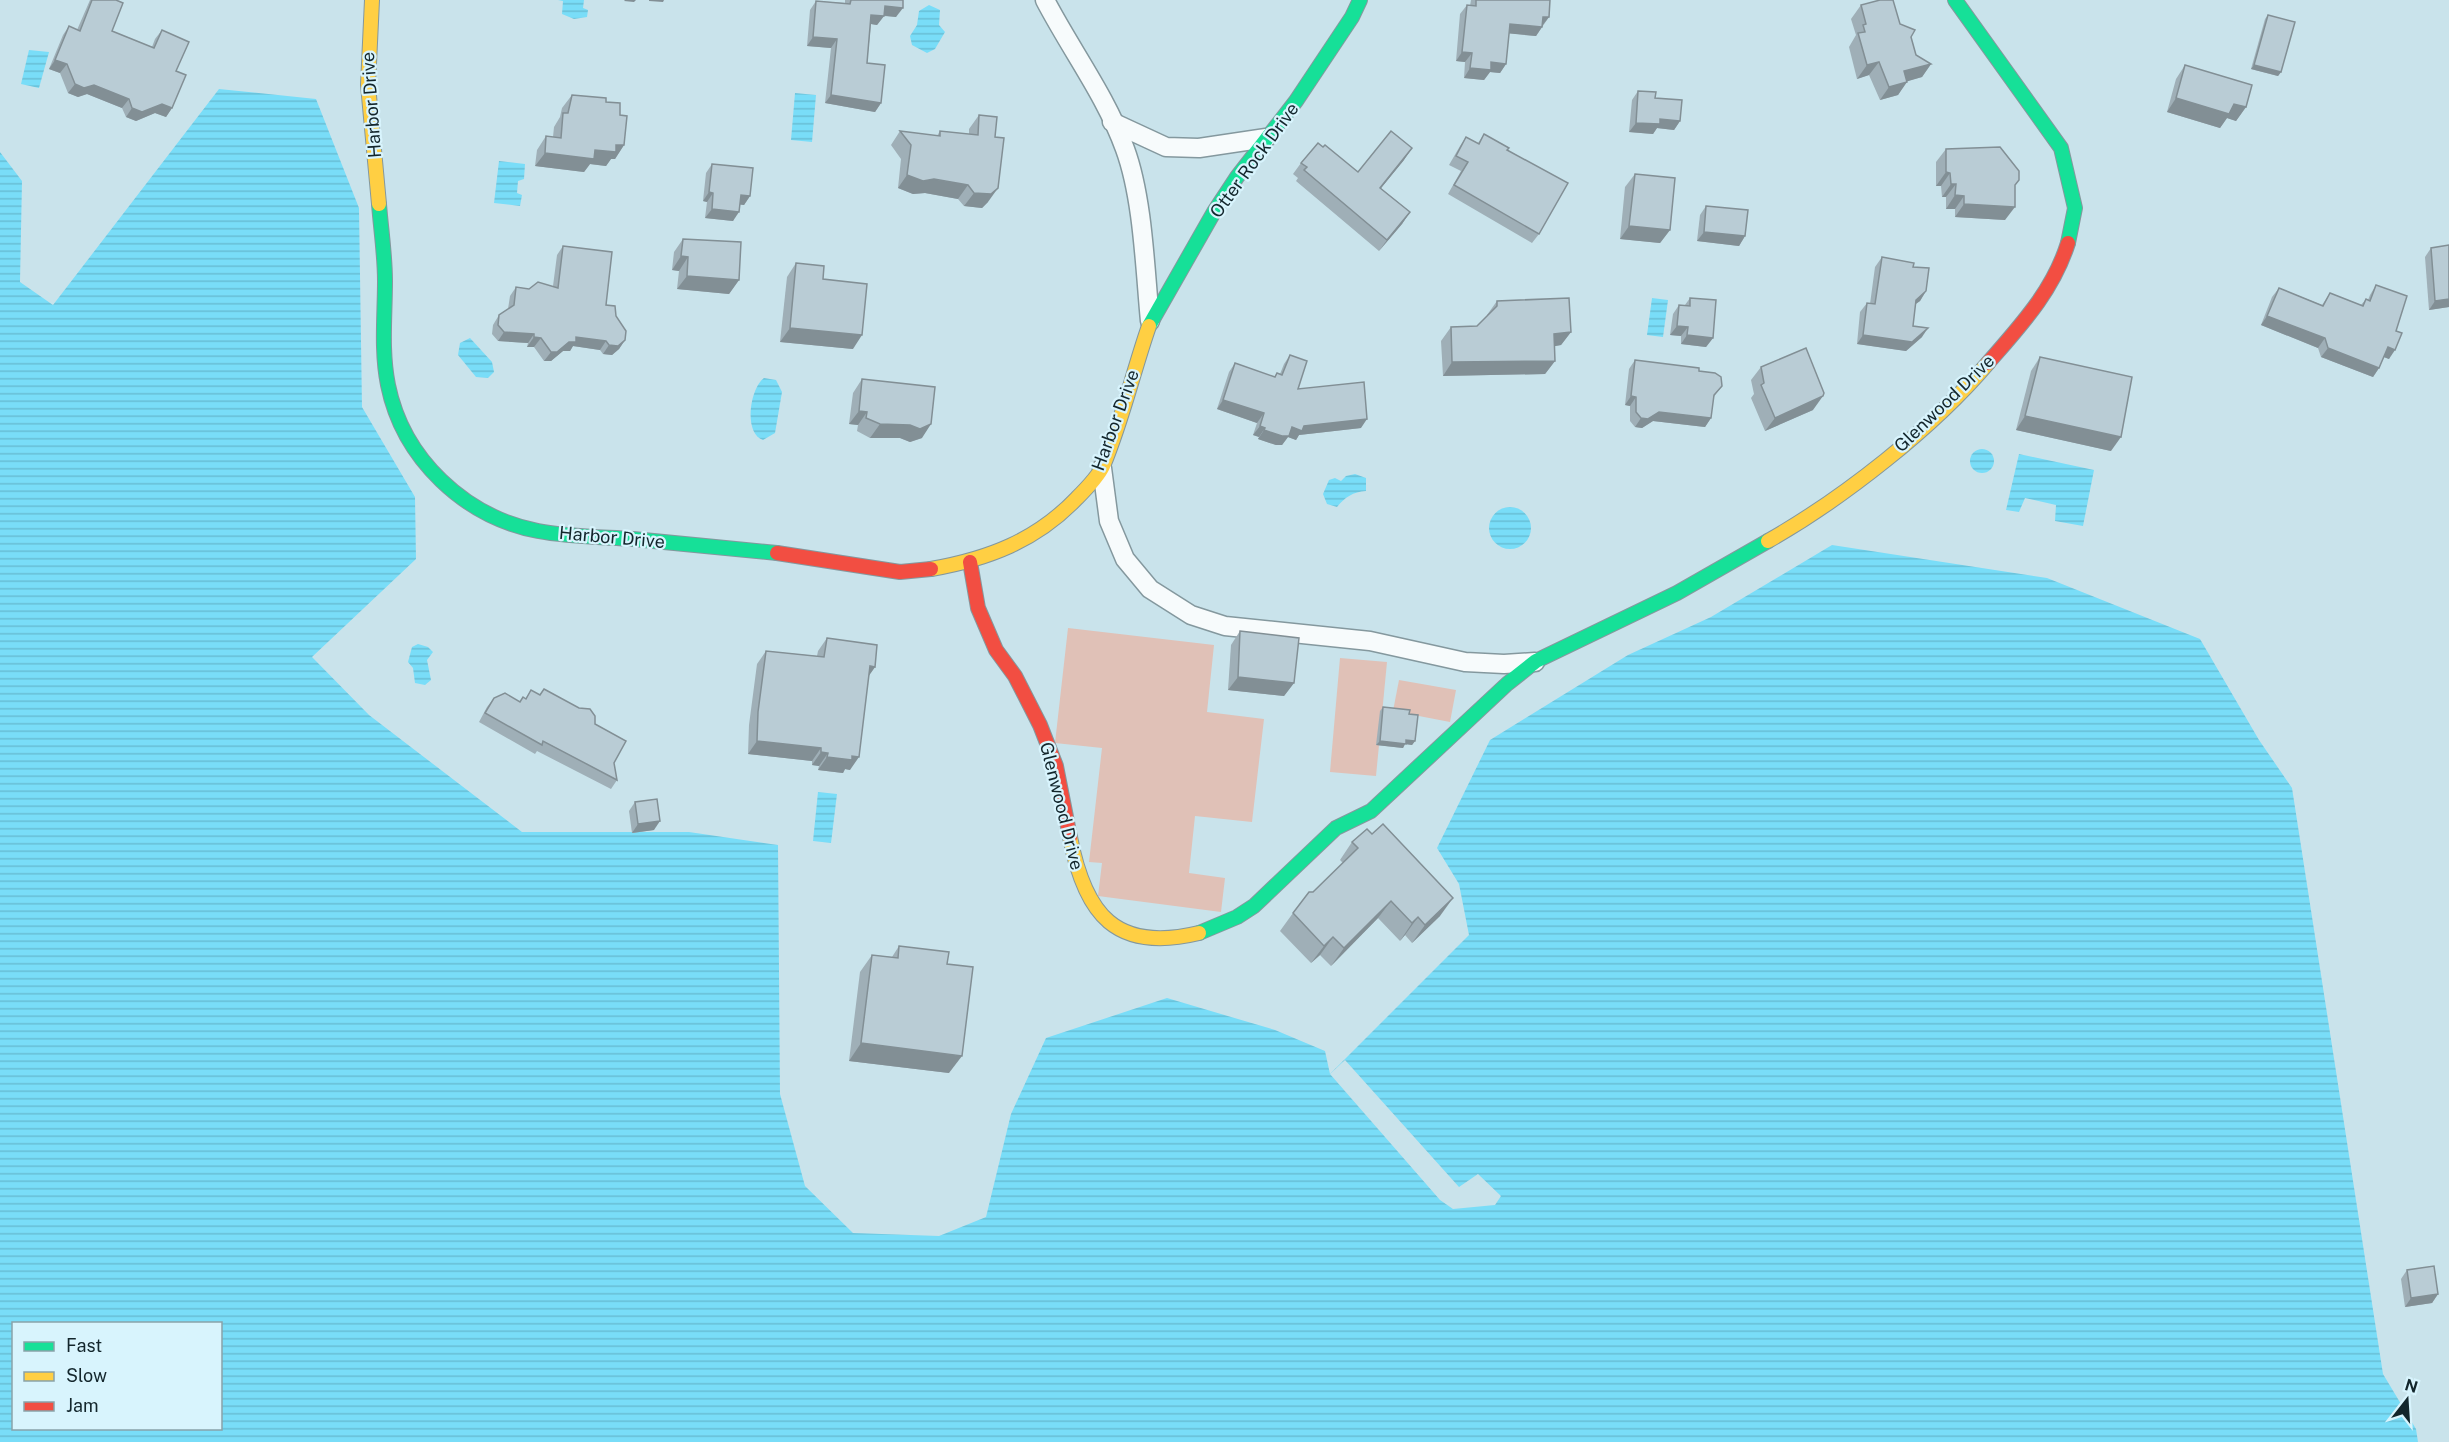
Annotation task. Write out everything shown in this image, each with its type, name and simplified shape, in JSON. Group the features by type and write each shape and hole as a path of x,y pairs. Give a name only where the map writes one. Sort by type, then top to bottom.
{"street":[{"name":"Harbor Drive","path":"372,0 366,37 367,74 385,272 385,367 392,399 408,435 427,466 450,489 475,508 507,522 539,531 799,555 903,572 970,562 999,552 1043,530 1068,509 1102,468 1150,321"},
{"path":"1045,0 1125,149 1136,201 1150,321"},
{"name":"Otter Rock Drive","path":"1150,321 1214,212 1324,60 1360,0"},
{"name":"Glenwood Drive","path":"970,562 978,608 991,640 1015,676 1040,725 1056,766 1074,861 1086,892 1098,913 1117,929 1149,939 1174,939 1204,933 1254,906 1336,828 1371,811 1507,684 1536,662 1677,593 1793,527 1875,467 1932,419 1978,375 2041,301 2061,264 2071,232 2075,208 2070,178 2061,148 1955,0"},
{"path":"1112,122 1166,147 1199,148 1266,138"},
{"name":"Glenwood Drive","path":"1102,468 1109,521 1125,559 1150,590 1191,615 1225,626 1370,640 1465,662 1504,664 1536,662"}],"shaded area":[{"path":"1068,628 1214,645 1207,712 1264,719 1252,822 1195,816 1189,873 1225,878 1221,912 1098,896 1102,863 1089,862 1102,748 1055,743"},
{"path":"1340,658 1387,662 1376,776 1330,772"},
{"path":"1399,680 1456,690 1450,722 1393,711"}],"water":[{"path":"558,0 584,0 583,8 588,10 587,17 574,19 562,14 563,1"},
{"path":"929,5 940,10 939,25 945,32 935,49 927,53 912,45 910,36 917,25 919,11"},
{"path":"29,50 49,52 39,88 21,84"},
{"path":"219,89 316,99 359,208 362,407 415,497 416,559 312,657 369,715 522,832 689,832 778,845 780,1094 805,1186 853,1233 939,1236 986,1217 1011,1114 1046,1038 1167,998 1275,1030 1325,1051 1330,1074 1469,935 1459,884 1437,848 1490,740 1628,655 1711,617 1832,545 2047,578 2200,639 2259,740 2292,788 2383,1374 2416,1429 2418,1442 0,1442 0,152 22,181 20,282 53,305"},
{"path":"795,93 816,95 812,142 791,140"},
{"path":"499,161 525,164 524,179 518,181 517,193 522,195 520,206 494,203"},
{"path":"1652,298 1668,300 1663,337 1647,335"},
{"path":"470,338 492,362 494,372 488,378 476,377 458,355 460,343"},
{"path":"764,378 776,380 782,392 775,433 763,440 753,429 751,410 755,391"},
{"path":"1982,449 1991,452 1994,461 1991,470 1982,473 1973,470 1970,461 1973,452"},
{"path":"2019,454 2094,470 2083,526 2055,521 2056,505 2025,498 2019,512 2006,510"},
{"path":"1355,474 1366,478 1366,491 1350,496 1337,507 1327,504 1323,494 1329,480 1335,478 1341,481 1346,476"},
{"path":"1510,507 1525,513 1531,528 1525,543 1510,549 1495,543 1489,528 1495,513"},
{"path":"418,644 428,647 433,652 427,660 431,680 425,685 415,683 413,668 408,662 412,647"},
{"path":"818,792 837,794 831,843 813,841"}],"pier":[{"path":"1345,1060 1459,1187 1478,1174 1501,1196 1495,1205 1453,1209 1440,1200 1330,1074"}],"building":[{"path":"92,0 116,0 123,3 112,31 154,48 162,30 189,42 176,71 186,75 172,108 162,104 142,112 132,108 129,99 94,85 84,88 75,84 67,64 55,60 69,26 80,31"},
{"path":"851,0 903,0 903,8 885,6 884,16 871,15 867,63 885,65 881,103 831,95 837,39 813,37 816,1 850,4"},
{"path":"1476,0 1550,0 1549,17 1543,17 1542,27 1510,24 1506,64 1491,62 1491,70 1470,68 1472,53 1462,52 1467,5 1476,6"},
{"path":"1880,0 1893,0 1900,24 1915,30 1911,37 1916,55 1931,64 1904,71 1907,82 1889,87 1879,62 1867,65 1858,33 1865,32 1863,25 1866,24 1861,5"},
{"path":"2268,15 2295,22 2281,72 2254,65"},
{"path":"2185,65 2252,85 2246,107 2234,104 2229,114 2176,98"},
{"path":"1638,91 1656,92 1655,98 1682,100 1680,121 1660,119 1660,124 1636,123"},
{"path":"572,95 606,98 606,102 620,103 620,115 627,116 624,145 616,145 616,152 595,150 594,159 545,153 546,136 561,138 563,113 568,113"},
{"path":"979,115 997,117 995,137 1004,138 998,188 991,194 974,193 968,185 934,179 923,181 907,175 911,145 900,131 940,136 940,131 978,135"},
{"path":"1391,131 1412,148 1380,188 1410,212 1387,240 1304,170 1307,167 1301,163 1318,143 1323,147 1325,145 1358,172"},
{"path":"1484,134 1509,148 1507,150 1568,183 1539,234 1454,185 1468,162 1456,156 1466,137 1479,144"},
{"path":"2000,147 2019,171 2019,180 2015,185 2015,207 1964,204 1964,196 1955,195 1956,184 1951,184 1950,173 1946,172 1946,149"},
{"path":"712,164 753,168 750,196 741,195 739,212 712,209 713,193 709,192"},
{"path":"1635,174 1675,178 1670,230 1629,226"},
{"path":"1706,206 1748,210 1745,236 1704,232"},
{"path":"683,239 741,242 739,280 687,276 688,257 681,256"},
{"path":"2449,245 2449,299 2435,301 2431,248"},
{"path":"563,246 612,252 606,305 615,306 616,316 626,331 625,340 618,346 609,345 606,341 576,337 576,342 569,342 557,352 551,352 541,338 534,337 534,334 504,332 498,325 499,315 514,305 516,287 529,289 538,282 558,288"},
{"path":"1882,257 1914,263 1913,267 1929,268 1926,291 1916,300 1913,326 1928,328 1912,342 1863,335 1867,303 1875,304"},
{"path":"796,263 824,266 823,279 867,284 862,335 790,328"},
{"path":"2376,285 2407,296 2396,331 2402,333 2395,350 2388,347 2379,368 2328,348 2325,338 2267,316 2279,288 2323,306 2330,293 2363,306 2366,299 2370,301"},
{"path":"1569,298 1571,332 1554,334 1555,361 1452,362 1451,327 1477,326 1497,306 1497,301"},
{"path":"1690,298 1716,300 1713,338 1687,335 1688,327 1677,326 1679,305 1690,306"},
{"path":"1806,348 1824,393 1823,396 1775,418 1761,385 1764,383 1761,367"},
{"path":"1290,355 1307,361 1298,389 1364,382 1367,419 1304,426 1302,431 1292,427 1289,436 1282,436 1264,430 1265,428 1260,426 1264,413 1223,400 1235,363 1275,377 1277,373 1282,375"},
{"path":"2040,357 2132,377 2121,437 2025,416"},
{"path":"1635,360 1699,368 1699,371 1715,373 1721,377 1722,386 1714,395 1711,418 1659,412 1648,419 1641,418 1636,412 1636,397 1631,396"},
{"path":"862,379 935,387 931,424 920,429 910,425 880,424 866,418 867,412 859,411"},
{"path":"1240,631 1299,638 1294,683 1238,677"},
{"path":"827,638 877,645 875,667 870,666 859,757 852,756 852,760 827,757 828,753 821,752 821,748 757,741 758,712 766,651 824,657"},
{"path":"544,689 579,708 590,709 595,716 595,724 626,741 614,763 617,780 543,741 542,745 485,713 494,698 505,693 520,702 523,697 526,699 531,690 540,695"},
{"path":"1383,707 1410,710 1409,714 1418,715 1415,741 1406,740 1406,744 1380,741"},
{"path":"657,799 660,821 638,824 635,802"},
{"path":"1383,824 1453,898 1425,925 1418,917 1412,923 1391,901 1344,948 1333,937 1324,946 1293,913 1309,892 1313,892 1358,848 1352,842 1367,829 1372,834"},
{"path":"899,946 949,952 947,964 973,967 962,1056 861,1043 872,955 898,958"},
{"path":"2434,1266 2438,1294 2411,1298 2407,1270"}],"traffic: fast":[{"path":"1149,326 1214,212 1237,177 1296,101 1352,17 1360,0"},
{"path":"1955,0 2061,148 2075,208 2068,243"},
{"path":"379,204 385,271 384,346 388,385 396,412 408,437 423,460 441,481 486,513 511,524 538,531 777,553"},
{"path":"1199,933 1237,917 1254,906 1336,828 1371,811 1507,684 1536,661 1677,593 1768,541"}],"traffic: slow":[{"path":"372,0 368,85 379,204"},
{"path":"931,569 972,560 1028,537 1061,513 1088,487 1101,470 1110,449 1149,326"},
{"path":"1768,541 1826,505 1885,461 1941,412 1988,363"},
{"path":"1070,837 1076,864 1085,888 1096,907 1109,922 1126,932 1146,937 1170,938 1199,933"}],"traffic: jam":[{"path":"1988,363 2035,307 2054,277 2068,243"},
{"path":"777,553 900,572 931,569"},
{"path":"970,562 978,608 996,650 1015,676 1040,725 1056,766 1070,837"}]}
